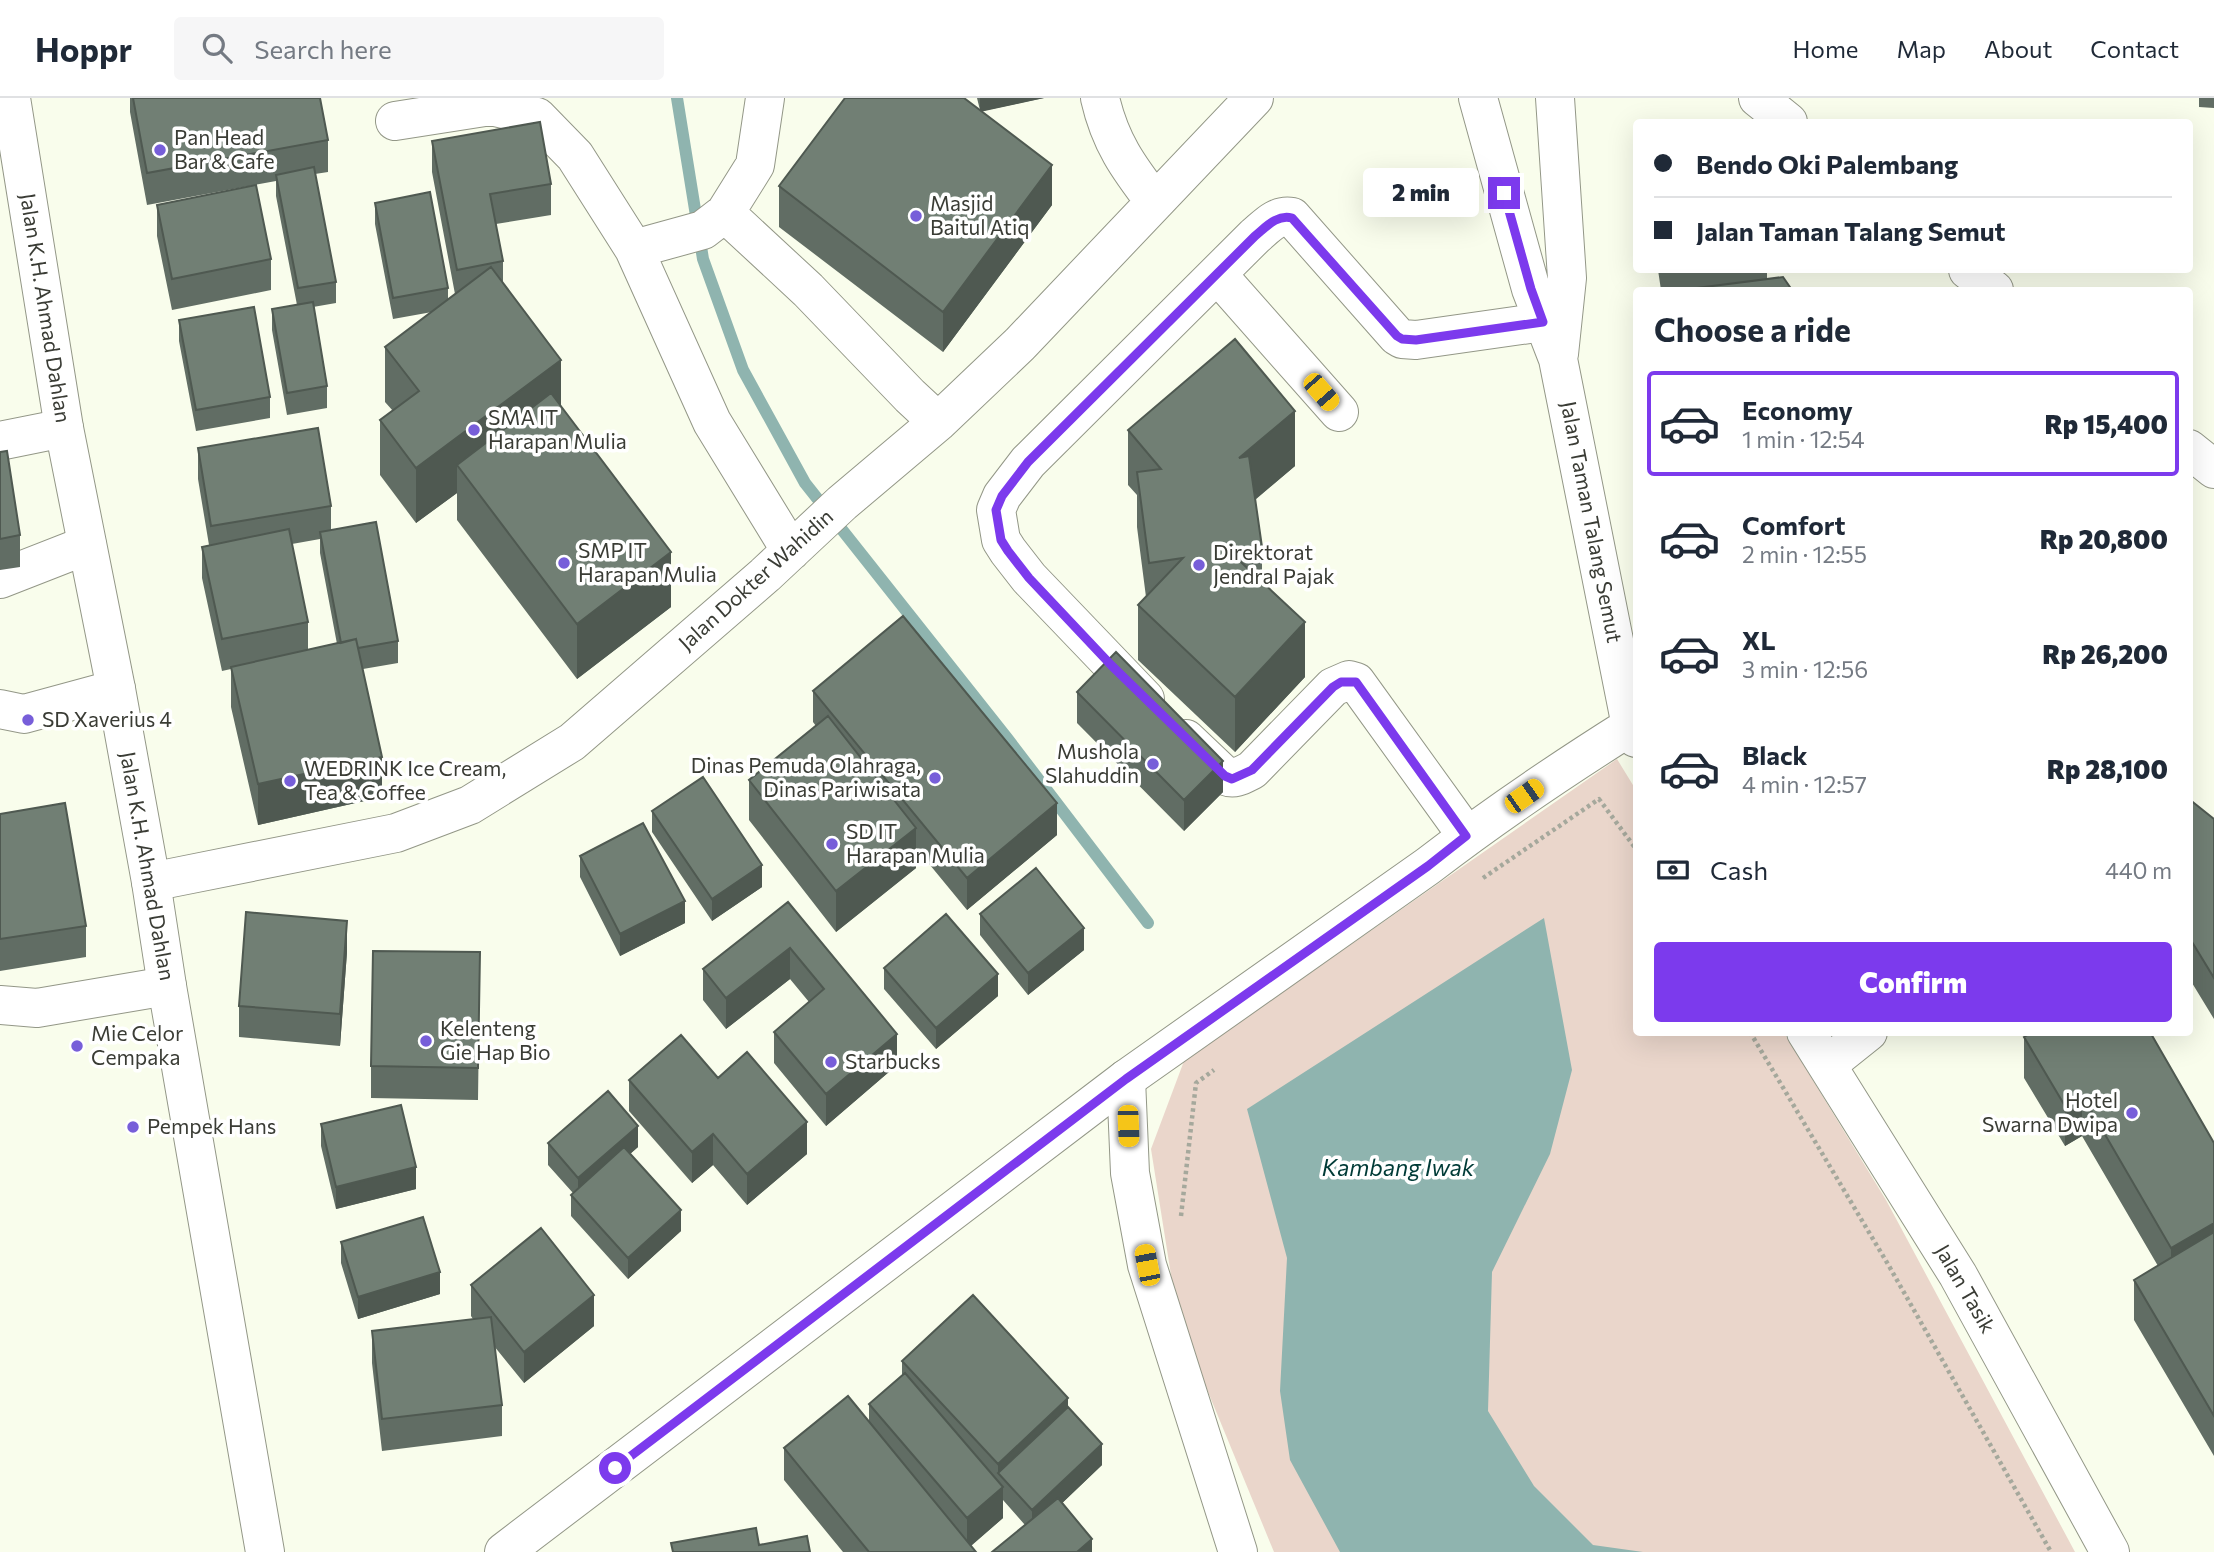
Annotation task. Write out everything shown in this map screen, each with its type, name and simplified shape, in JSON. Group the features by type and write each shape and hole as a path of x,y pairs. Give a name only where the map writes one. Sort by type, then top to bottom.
{"main road":[{"name":"Jalan K.H. Ahmad Dahlan","path":"11,98 64,429 116,688 268,1544"},
{"path":"635,248 703,230 725,213 755,165 765,98"},
{"path":"1100,98 1105,122 1121,156 1155,202"},
{"name":"Jalan Dokter Wahidin","path":"151,882 396,833 470,805 572,742 938,422 1020,344 1254,98"},
{"name":"Jalan Taman Talang Semut","path":"1478,98 1531,289 1559,359 1633,732"},
{"name":"Jalan Taman Talang Semut","path":"1555,98 1567,278 1559,359"},
{"path":"1758,98 1784,119"},
{"path":"395,121 491,106 537,117 575,156 635,248 712,422 816,527"},
{"path":"725,213 808,290 938,422"},
{"path":"1466,836 1356,682 1341,682 1333,687 1252,770 1232,779 1225,776 1111,665 1029,578 1001,540 996,510 1002,496 1028,462 1217,274 1276,219 1284,216 1292,218 1402,339 1416,340 1543,322"},
{"path":"1972,273 1990,287"},
{"path":"1217,274 1339,412"},
{"path":"0,442 64,429"},
{"path":"2193,452 2214,469"},
{"path":"0,579 87,545"},
{"path":"0,709 24,714 116,688"},
{"path":"503,1552 1126,1079 1428,866 1466,836 1563,770 1633,732"},
{"path":"0,1005 37,1008 167,986"},
{"path":"1813,1041 1844,1036"},
{"name":"Jalan Tasik","path":"1813,1041 1958,1275 2110,1552"},
{"path":"1126,1079 1129,1173 1147,1265 1238,1552"}],"path":[{"path":"1476,883 1599,799 1633,845"},
{"path":"1752,1036 1889,1266 2050,1552"},
{"path":"1181,1217 1196,1083 1219,1066"}],"shaded area":[{"path":"1617,759 1633,785 1633,1036 1786,1036 1886,1200 2075,1552 1274,1552 1178,1319 1151,1149 1184,1061"}],"water":[{"name":"Kambang Iwak","path":"1544,918 1572,1070 1550,1154 1492,1272 1488,1411 1534,1486 1593,1545 1643,1552 1340,1552 1290,1460 1280,1391 1287,1258 1247,1109"}],"building":[{"path":"133,98 320,98 328,140 147,173"},
{"name":"Masjid Baitul Atiq","path":"845,98 964,98 1052,165 943,312 779,186"},
{"path":"540,122 551,184 490,194 503,261 457,270 432,141"},
{"path":"314,167 336,282 298,288 276,175"},
{"path":"256,185 271,259 172,279 157,205"},
{"path":"430,192 448,288 393,298 375,203"},
{"path":"491,267 561,360 416,468 380,420 419,391 385,347"},
{"path":"1783,277 1790,287 1705,287"},
{"path":"313,302 327,386 287,393 272,309"},
{"path":"254,307 270,397 196,410 179,320"},
{"name":"Direktorat Jendral Pajak","path":"1235,339 1295,411 1239,458 1249,456 1262,547 1230,552 1305,622 1235,697 1138,605 1183,558 1149,563 1137,472 1161,469 1128,430"},
{"path":"551,393 671,552 577,624 457,465"},
{"path":"318,428 331,506 211,526 198,448"},
{"path":"7,451 20,535 0,539 0,452"},
{"path":"376,522 398,641 358,648 356,639 341,643 320,532"},
{"path":"289,529 308,622 222,639 202,547"},
{"name":"Dinas Pemuda Olahraga, Dinas Pariwisata","path":"903,616 1057,803 967,878 813,691"},
{"path":"356,639 382,757 258,784 231,667"},
{"path":"1116,652 1223,761 1184,800 1077,692"},
{"path":"828,716 916,828 836,891 749,780"},
{"path":"703,777 762,865 712,899 652,811"},
{"path":"2193,802 2214,819 2214,978 2193,944"},
{"path":"65,803 86,926 0,939 0,814"},
{"path":"643,823 685,901 620,934 580,856"},
{"path":"1036,868 1084,928 1028,973 980,914"},
{"path":"788,902 897,1034 826,1094 774,1032 824,989 790,948 726,998 703,969"},
{"path":"246,912 347,921 340,1014 239,1006"},
{"path":"946,914 998,974 936,1028 884,968"},
{"name":"Kelenteng Gie Hap Bio","path":"373,951 480,952 478,1068 371,1066"},
{"path":"681,1035 718,1078 747,1052 807,1122 747,1174 713,1134 692,1152 629,1080"},
{"path":"2152,1036 2214,1143 2214,1223 2171,1248 2082,1095 2065,1106 2024,1037"},
{"path":"608,1091 638,1126 578,1178 548,1143"},
{"path":"401,1105 416,1167 336,1187 321,1124"},
{"path":"624,1147 681,1210 628,1258 571,1195"},
{"path":"423,1217 440,1272 358,1297 341,1242"},
{"path":"541,1228 594,1295 524,1352 471,1285"},
{"path":"2214,1232 2214,1416 2134,1280"},
{"path":"973,1295 1068,1398 998,1464 902,1361"},
{"path":"491,1317 502,1405 382,1419 372,1331"},
{"path":"905,1373 1003,1487 967,1518 869,1404"},
{"path":"848,1396 976,1552 869,1552 784,1448"},
{"path":"1068,1407 1102,1444 1032,1510 998,1473"},
{"path":"1058,1498 1092,1539 1077,1552 992,1552"},
{"path":"756,1528 759,1545 807,1536 810,1552 673,1552 671,1543"}],"waterway":[{"path":"677,98 703,259 743,370 805,483 1007,738 1148,923"}],"place":[{"name":"Pan Head Bar & Cafe","path":"160,150"},
{"name":"Masjid Baitul Atiq","path":"916,216"},
{"name":"SMA IT Harapan Mulia","path":"474,430"},
{"name":"SMP IT Harapan Mulia","path":"564,563"},
{"name":"Direktorat Jendral Pajak","path":"1199,565"},
{"name":"SD Xaverius 4","path":"28,720"},
{"name":"Mushola Slahuddin","path":"1153,764"},
{"name":"Dinas Pemuda Olahraga, Dinas Pariwisata","path":"935,778"},
{"name":"WEDRINK Ice Cream, Tea & Coffee","path":"290,781"},
{"name":"SD IT Harapan Mulia","path":"832,844"},
{"name":"Kelenteng Gie Hap Bio","path":"426,1041"},
{"name":"Mie Celor Cempaka","path":"77,1046"},
{"name":"Starbucks","path":"831,1062"},
{"name":"Hotel Swarna Dwipa","path":"2132,1113"},
{"name":"Pempek Hans","path":"133,1127"}],"route":[{"path":"615,1468 1126,1079 1428,866 1466,836 1361,688 1356,682 1349,680 1333,687 1252,770 1232,779 1225,776 1111,665 1029,578 1001,540 996,510 1002,496 1028,462 1255,236 1284,216 1292,218 1402,339 1416,340 1543,322 1504,193"}]}
